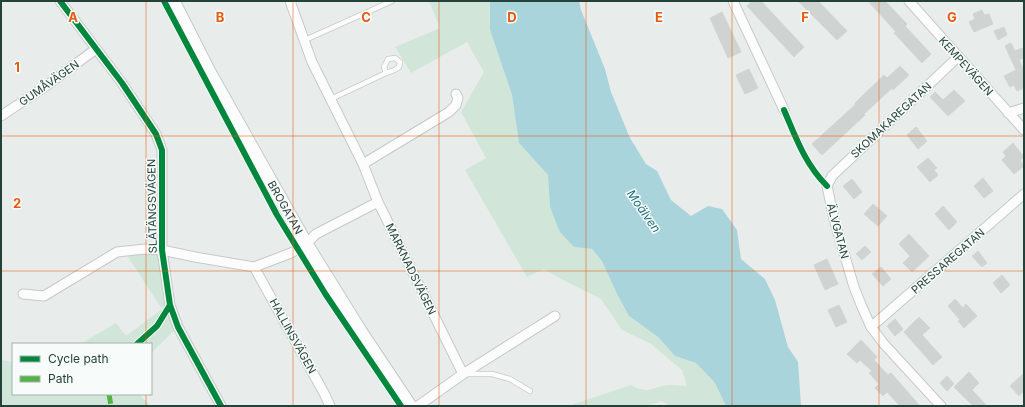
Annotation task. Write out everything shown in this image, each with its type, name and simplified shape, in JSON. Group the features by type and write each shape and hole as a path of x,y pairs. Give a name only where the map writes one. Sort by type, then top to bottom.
{"main road":[{"name":"BROGATAN","path":"173,1 209,72 306,244 360,331 410,406"}],"street":[{"name":"SLÄTÄNGSVÄGEN","path":"60,1 122,83 156,134 162,150 162,250 170,305 178,327 221,406"},
{"name":"MARKNADSVÄGEN","path":"290,1 312,62 363,164 378,202 463,374"},
{"path":"733,1 784,110"},
{"name":"KEMPEVÄGEN","path":"909,1 1024,130"},
{"name":"GUMÅVÄGEN","path":"1,116 46,86 96,49"},
{"name":"SKOMAKAREGATAN","path":"827,186 832,176 958,57"},
{"path":"363,164 449,112 456,105 458,98 456,94"},
{"path":"1008,113 1024,108"},
{"name":"ÄLVGATAN","path":"827,186 834,219 854,287 872,327 884,344 941,406"},
{"name":"PRESSAREGATAN","path":"872,327 1024,194"},
{"path":"23,294 44,296 117,252 145,248 254,267 291,253 306,244 316,234 378,202"},
{"name":"HALLINSVÄGEN","path":"254,267 330,406"},
{"path":"418,406 463,374 555,316"}],"lane":[{"path":"305,40 392,1"},
{"path":"331,99 386,73"},
{"path":"463,374 492,374 510,379 530,391"}],"green space":[{"path":"429,1 490,1 490,30 512,95 519,143 548,175 550,207 574,247 592,249 602,261 629,316 658,337 675,356 696,363 715,383 726,406 669,406 662,401 647,406 568,406 631,385 643,390 665,385 687,386 682,370 651,344 622,330 601,299 544,269 527,277 465,170 486,158 461,112 484,72 467,42 411,73 395,47 440,28"},
{"path":"162,250 178,327 152,352 152,343 82,343 116,323 126,336 162,309 124,251"},
{"path":"1,360 12,362 12,395 140,395 150,406 1,406"}],"water":[{"name":"Moälven","path":"490,1 579,1 581,10 605,69 611,92 630,138 646,164 657,171 671,200 691,216 708,206 722,209 737,230 741,259 765,279 775,300 788,347 798,362 801,406 726,406 715,383 696,363 675,356 658,337 629,316 602,261 592,249 574,247 560,232 550,207 548,175 519,143 512,95 490,30"}],"building":[{"path":"752,1 761,1 804,47 794,57 747,6"},
{"path":"798,1 818,1 847,31 837,40"},
{"path":"868,1 885,1 907,24 905,26 931,54 922,63 894,33 896,32"},
{"path":"982,10 984,15 989,14 993,24 974,32 969,22 975,19 973,14"},
{"path":"722,12 741,52 728,58 710,18"},
{"path":"1004,27 1007,35 998,40 994,31"},
{"path":"1011,43 1015,51 1022,48 1024,54 1024,58 1019,60 1024,70 1024,88 1017,91 1014,85 1010,87 1004,76 1016,70 1005,46"},
{"path":"900,66 909,75 893,90 892,88 822,155 812,144 855,105 855,103 884,75 887,78"},
{"path":"749,69 758,88 745,94 736,75"},
{"path":"954,90 965,101 948,116 930,97 935,92 943,100"},
{"path":"916,127 927,141 918,149 907,135"},
{"path":"1013,143 1024,157 1020,160 1024,166 1014,174 1002,160 1006,156 1003,152"},
{"path":"928,158 937,168 934,170 938,175 930,182 917,167"},
{"path":"983,178 993,191 984,198 974,186"},
{"path":"852,179 862,192 854,199 843,186"},
{"path":"873,204 887,216 878,226 864,214"},
{"path":"943,206 957,222 949,230 935,214"},
{"path":"909,234 929,256 912,272 903,263 910,256 899,244"},
{"path":"865,246 871,252 862,260 856,254"},
{"path":"978,251 987,263 982,267 972,256"},
{"path":"827,259 838,284 825,290 814,265"},
{"path":"881,267 891,279 883,286 872,274"},
{"path":"1002,275 1010,285 1001,293 993,283"},
{"path":"955,299 963,308 966,304 977,316 964,328 958,321 960,320 948,306"},
{"path":"839,305 847,322 836,327 828,310"},
{"path":"919,317 930,328 922,335 942,357 933,365 904,332"},
{"path":"895,319 903,329 895,336 887,326"},
{"path":"861,340 877,357 874,360 888,375 891,373 920,406 900,406 887,392 883,396 875,388 879,384 869,373 872,371 860,360 857,363 847,354"},
{"path":"969,372 979,383 972,390 987,406 973,406 954,387"},
{"path":"1024,373 1024,391 1019,396 1010,386"},
{"path":"947,376 954,384 947,391 940,383"}],"marked path":[{"path":"109,395 111,406"}],"cycle path":[{"path":"60,1 122,83 156,134 162,150 162,250 170,305 178,327 221,406"},
{"path":"164,1 277,215 326,295 401,406"},
{"path":"784,110 807,160 819,178 827,186"},
{"path":"138,343 157,326 170,305"}]}
